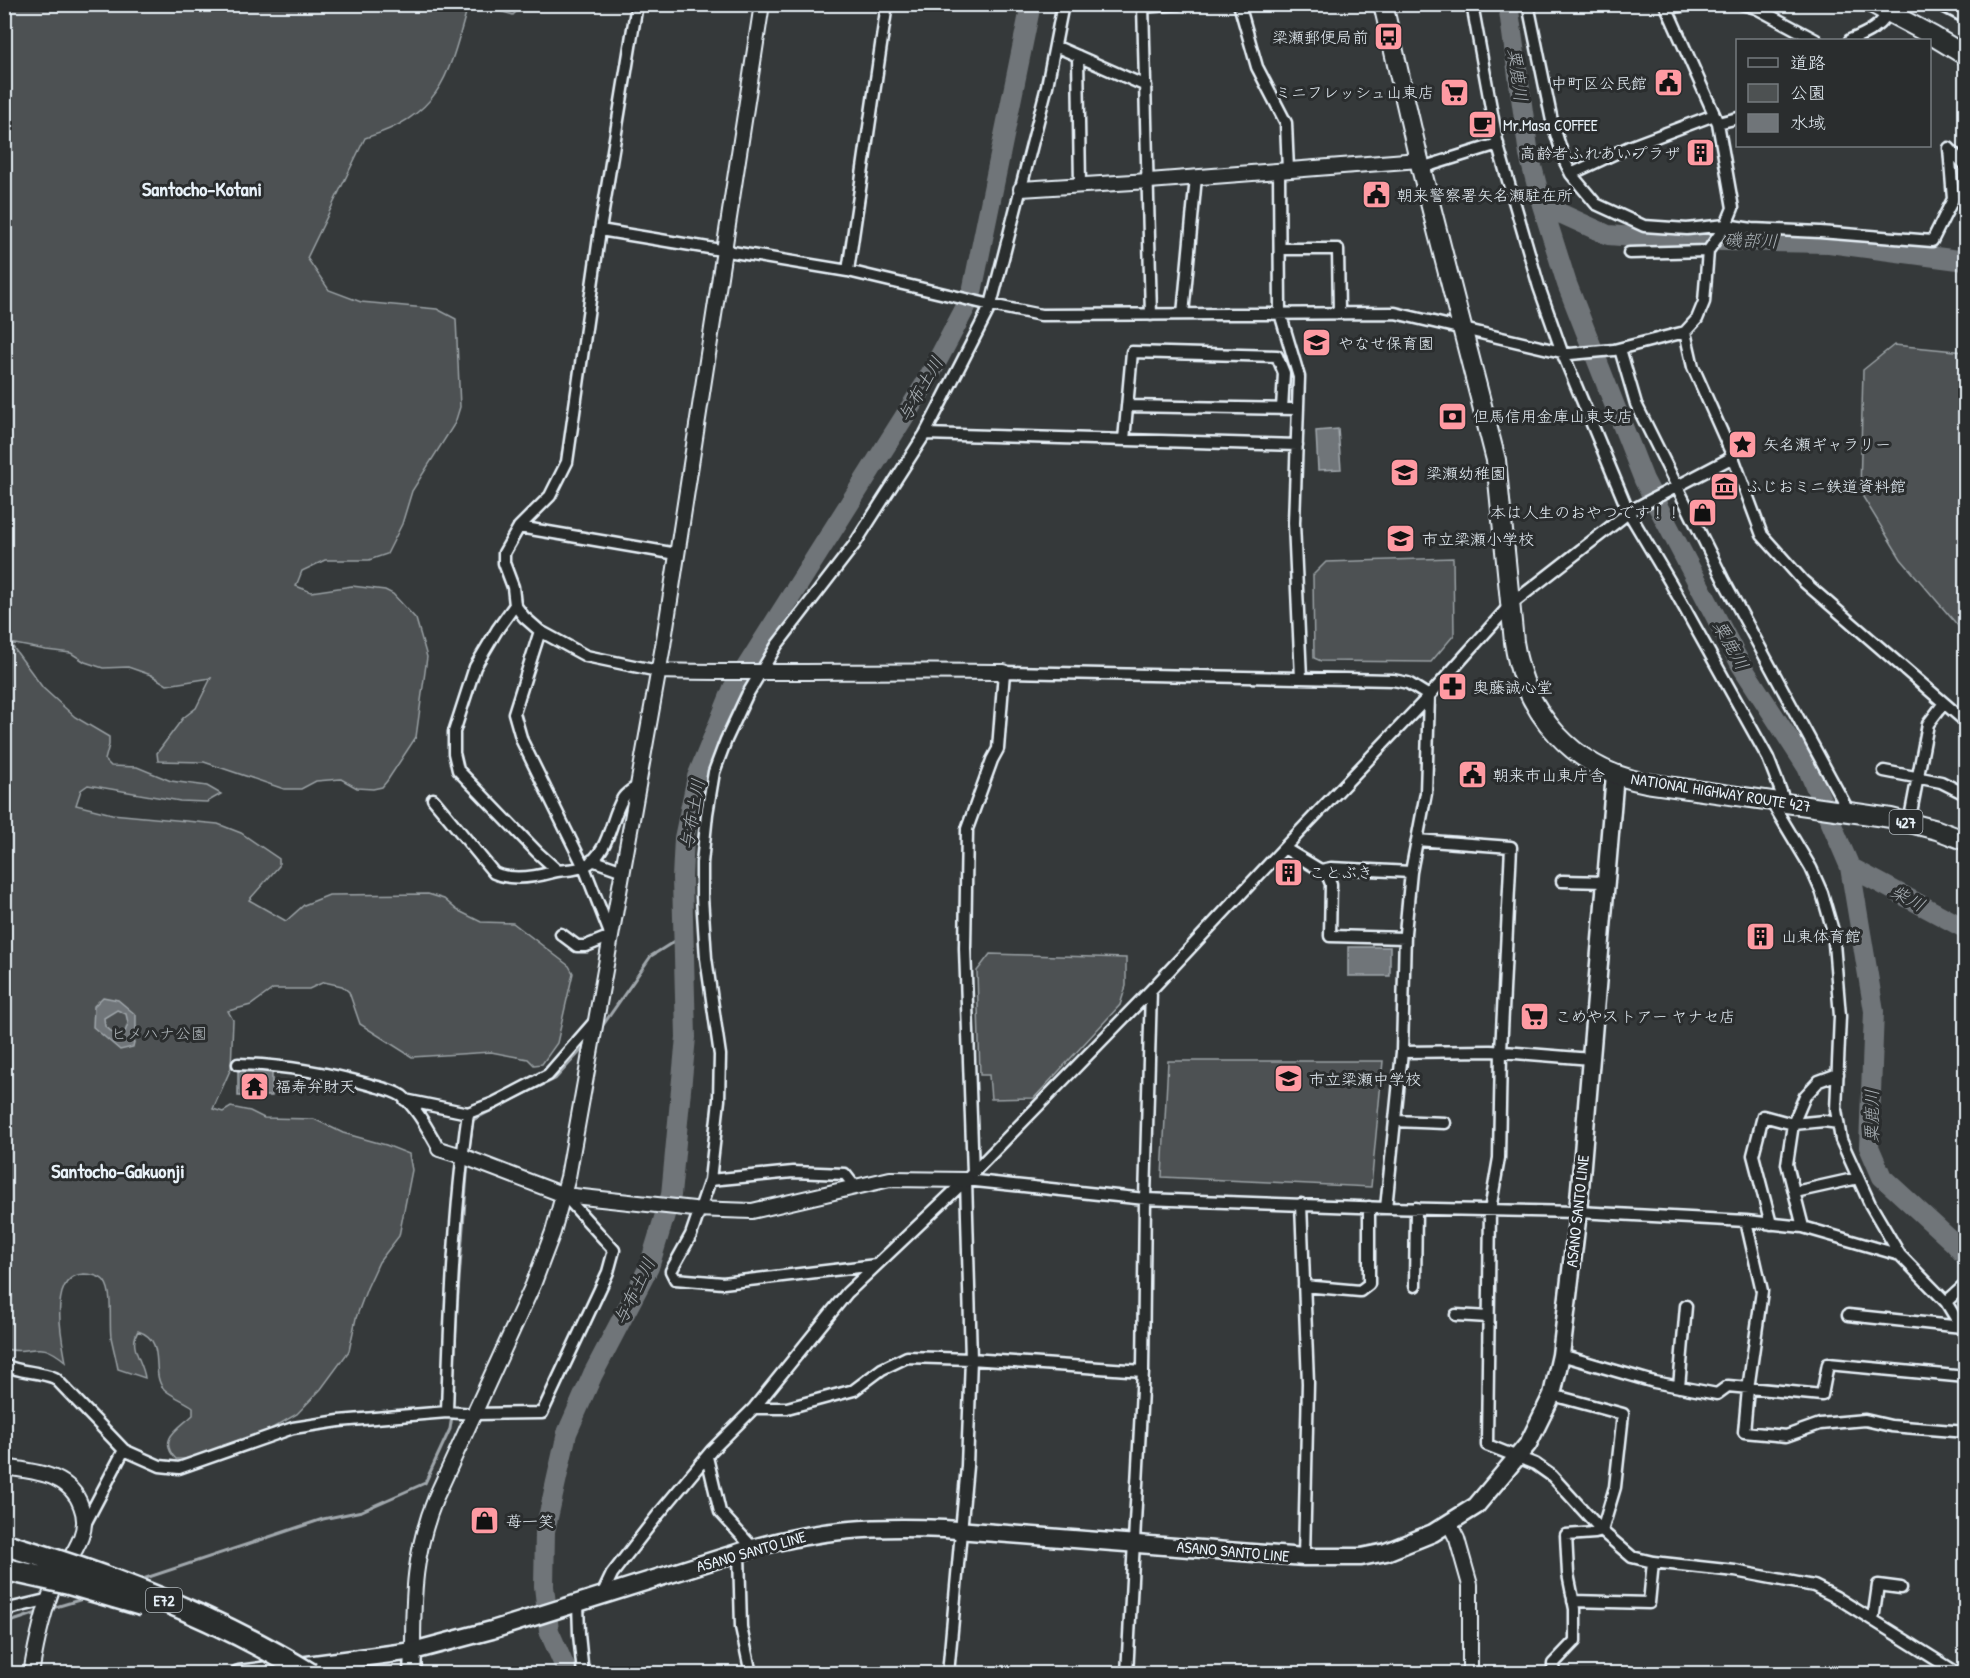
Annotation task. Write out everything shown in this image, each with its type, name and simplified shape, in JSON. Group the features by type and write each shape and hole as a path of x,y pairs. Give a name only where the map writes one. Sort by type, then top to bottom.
{"highway":[{"name":"NATIONAL HIGHWAY ROUTE 427","path":"1383,4 1420,164 1496,460 1518,668 1541,715 1558,736 1577,753 1615,774 1646,783 1909,823 1965,841"},
{"path":"1883,7 1965,56"},
{"name":"E72","path":"7,1556 68,1583 184,1616 201,1623 289,1674"},
{"name":"E72","path":"7,1556 83,1569 159,1599 266,1647 310,1674"}],"main road":[{"name":"ASANO SANTO LINE","path":"239,1674 413,1651 510,1624 746,1550 796,1537 856,1528 961,1530 1304,1557 1361,1557 1386,1552 1433,1533 1476,1506 1528,1444 1552,1395 1561,1355 1578,1212 1615,774"},
{"path":"412,1674 413,1651"}],"street":[{"path":"638,4 600,230 567,462 550,496 519,528 504,553 504,563 513,587 515,605 524,617 540,631 586,656 658,671 758,673 883,670 1398,681 1408,683 1429,696"},
{"path":"413,1651 414,1578 420,1545 436,1497 536,1276 564,1195 658,671 762,4"},
{"path":"848,271 887,4"},
{"path":"876,1265 723,1283 675,1279 671,1271 691,1235 696,1209 710,1180 719,1100 720,1055 706,958 702,897 702,863 714,772 726,740 758,673 854,545 925,434 989,305 1047,86 1063,4"},
{"path":"1151,315 1143,6 1179,4"},
{"path":"1239,4 1257,67 1286,123 1280,249 1280,313 1299,377 1294,524 1301,678"},
{"path":"1472,4 1498,144 1539,287 1630,512 1768,758 1782,802 1822,893 1833,931 1840,1016 1836,1110 1841,1140 1870,1204 1900,1255 1946,1302 1964,1331"},
{"path":"1528,4 1552,121 1570,174 1596,204 1644,226 1687,230 1726,225 1752,230 1820,232 1932,241 1953,199 1949,148 1965,166"},
{"path":"600,230 848,271 989,305 1041,315 1395,313 1566,353 1617,350 1685,332 1697,319 1704,302 1708,252 1726,225 1733,208 1716,119 1666,6 1695,4"},
{"path":"1742,4 1756,8 1814,39"},
{"path":"1853,39 1864,35 1880,24 1883,7"},
{"path":"1055,46 1146,86"},
{"path":"1078,56 1080,185"},
{"path":"1570,174 1629,147 1716,119 1736,118"},
{"path":"1021,189 1283,170 1420,164 1498,144"},
{"path":"1183,314 1196,177"},
{"path":"1280,249 1338,249 1339,312"},
{"path":"1629,253 1708,252"},
{"path":"1685,332 1693,367 1733,458 1762,535 1803,581 1965,722"},
{"path":"1617,350 1636,404 1675,487 1847,812"},
{"path":"1124,440 1132,352 1278,356 1284,373 1281,409"},
{"path":"1127,406 1298,409"},
{"path":"925,434 1297,445"},
{"path":"602,1595 612,1574 657,1516 707,1457 754,1408 847,1293 969,1177 1151,990 1429,696 1510,605 1630,512 1733,458"},
{"path":"519,528 677,554"},
{"path":"515,605 497,630 476,667 454,732 454,753 458,770 558,871"},
{"path":"540,631 514,712 522,741 588,863 611,936"},
{"path":"948,1674 967,1466 971,1359 965,948 967,829 998,749 1004,672"},
{"path":"1386,1208 1402,1052 1405,938 1411,872 1426,793 1429,696"},
{"path":"1909,823 1928,724 1944,704"},
{"path":"1884,771 1941,782 1963,793"},
{"path":"588,863 606,842 624,796 638,786"},
{"path":"433,800 494,873 505,878 540,876 588,863 623,871"},
{"path":"1417,840 1511,847 1501,1052 1499,1158 1490,1210 1486,1445 1535,1464 1552,1476 1602,1531 1632,1557 1653,1562 1735,1571 1814,1586 1836,1597 1959,1674"},
{"path":"1284,848 1327,874 1331,884 1330,936 1405,938"},
{"path":"1321,870 1331,868 1411,872"},
{"path":"1562,881 1606,882"},
{"path":"561,934 577,946 586,946 611,936"},
{"path":"1127,1674 1143,1371 1151,990"},
{"path":"405,1100 468,1113 494,1103 548,1075 596,1020"},
{"path":"1402,1052 1501,1052 1591,1059"},
{"path":"238,1064 293,1068 345,1077 389,1090 403,1097 419,1116 439,1149 564,1195 629,1203 752,1211 890,1179 969,1177 1145,1199 1578,1212 1746,1221 1803,1227 1900,1255"},
{"path":"1803,1227 1787,1164 1793,1124 1805,1096 1819,1081 1838,1074"},
{"path":"447,1412 453,1263 468,1113"},
{"path":"1771,1224 1753,1155 1764,1116 1793,1124 1824,1121 1838,1123"},
{"path":"1395,1121 1444,1123"},
{"path":"710,1180 793,1172 845,1174 855,1187"},
{"path":"1794,1192 1858,1178"},
{"path":"4,1365 14,1370 45,1374 55,1378 124,1450 160,1467 179,1468 293,1428 339,1421 447,1412 542,1413 608,1272 614,1250 564,1195"},
{"path":"1301,1204 1308,1383 1304,1557"},
{"path":"1304,1286 1360,1291 1369,1284 1370,1207"},
{"path":"1415,1286 1416,1208"},
{"path":"1746,1221 1762,1291 1744,1432 1786,1436 1820,1424 1865,1420 1891,1426 1965,1432"},
{"path":"1946,1302 1965,1284"},
{"path":"1679,1387 1686,1306"},
{"path":"1456,1315 1488,1317"},
{"path":"1848,1316 1964,1331"},
{"path":"1561,1355 1654,1382 1717,1394 1728,1386 1822,1395 1828,1364 1965,1377"},
{"path":"754,1408 787,1408 854,1390 882,1369 907,1357 1143,1371"},
{"path":"1552,1395 1623,1414 1615,1486 1602,1531"},
{"path":"31,1674 50,1599 61,1572 124,1450"},
{"path":"707,1457 720,1512 746,1550 741,1627 751,1674"},
{"path":"4,1467 46,1474 66,1483 79,1499 84,1527"},
{"path":"1449,1523 1458,1539 1470,1585 1470,1674"},
{"path":"1554,1674 1553,1664 1575,1641 1574,1602 1568,1574 1566,1535 1602,1531"},
{"path":"1574,1602 1649,1604 1653,1562"},
{"path":"1873,1620 1878,1586 1901,1588"},
{"path":"4,1610 50,1599"},
{"path":"574,1604 583,1674"}],"green space":[{"name":"ヒメハナ公園","path":"4,5 521,5 513,15 493,9 467,9 454,55 437,91 410,118 390,129 365,138 307,258 329,290 361,302 437,309 456,319 460,407 455,423 412,491 402,524 387,554 369,560 325,560 302,571 296,586 311,592 352,586 385,590 393,594 416,619 427,657 416,737 387,781 382,787 373,789 357,788 341,779 316,781 301,789 284,789 204,762 158,761 157,753 183,718 196,708 211,678 167,685 151,675 128,667 103,668 85,662 71,653 10,643 43,688 75,717 109,737 105,760 111,766 137,767 171,781 207,786 221,794 207,802 180,801 88,785 81,790 76,805 112,814 218,824 241,833 279,859 279,866 249,900 286,921 304,905 329,895 428,894 444,899 457,910 481,922 513,923 569,966 573,973 557,1043 542,1064 534,1065 528,1059 491,1052 412,1057 360,1024 349,992 342,986 324,982 309,989 273,989 251,1005 228,1011 233,1020 231,1068 213,1109 223,1112 231,1107 250,1111 264,1118 314,1119 343,1133 409,1154 412,1170 399,1236 379,1262 367,1288 356,1318 349,1351 321,1389 297,1414 234,1450 184,1459 176,1459 171,1452 169,1440 176,1430 193,1415 193,1407 164,1389 158,1375 153,1342 138,1331 135,1337 135,1348 145,1378 118,1369 111,1337 109,1293 101,1278 84,1274 72,1277 65,1285 61,1296 60,1325 66,1362 48,1350 5,1349"},
{"path":"1894,345 1965,352 1965,634 1901,559 1860,492 1863,370"},
{"path":"1453,558 1454,635 1431,662 1321,661 1314,658 1313,575 1326,562"},
{"path":"990,954 1126,958 1126,986 1120,1005 1034,1098 991,1099 989,1075 980,1075 977,971"},
{"path":"1168,1061 1383,1061 1371,1187 1162,1177"}],"water":[{"path":"1338,429 1341,469 1318,470 1316,431"},
{"path":"1348,947 1390,947 1390,976 1348,976"},
{"path":"103,997 118,1000 136,1015 133,1047 120,1050 93,1027 94,1006","holes":["117,1010 126,1014 128,1023 125,1032 117,1036 105,1026 104,1018"]},
{"path":"238,1069 272,1069 272,1096 238,1096"}],"waterway":[{"name":"与布土川","path":"568,1674 549,1631 544,1586 545,1531 567,1433 593,1374 649,1267 671,1195 686,1037 682,878 684,838 697,777 733,688 925,384 971,297 1031,4"},
{"name":"粟鹿川","path":"1508,4 1529,155 1542,205 1567,284 1644,480 1741,665 1807,767 1850,867 1874,1011 1869,1147 1882,1177 1955,1244 1966,1257"},
{"name":"磯部川","path":"1542,205 1608,235 1674,240 1829,243 1966,261"},
{"name":"柴川","path":"1850,867 1966,929"},
{"path":"601,1028 651,956 683,936"},
{"path":"506,1103 555,1079 587,1044"},
{"path":"468,1155 473,1120 500,1106"},
{"path":"452,1409 468,1161"},
{"path":"137,1581 323,1519 362,1511 425,1483 450,1429 452,1416"},
{"path":"49,1609 86,1598"},
{"path":"4,1624 40,1612"}],"railway":[{"path":"1926,4 1966,25"}],"place":[{"name":"梁瀬郵便局前","path":"1389,37"},
{"name":"中町区公民館","path":"1668,83"},
{"name":"ミニフレッシュ山東店","path":"1455,92"},
{"name":"Mr.Masa COFFEE","path":"1482,125"},
{"name":"高齢者ふれあいプラザ","path":"1701,153"},
{"name":"朝来警察署矢名瀬駐在所","path":"1376,195"},
{"name":"やなせ保育園","path":"1317,343"},
{"name":"但馬信用金庫山東支店","path":"1452,416"},
{"name":"矢名瀬ギャラリー","path":"1742,444"},
{"name":"梁瀬幼稚園","path":"1405,473"},
{"name":"ふじおミニ鉄道資料館","path":"1725,486"},
{"name":"本は人生のおやつです！！","path":"1703,512"},
{"name":"市立梁瀬小学校","path":"1401,539"},
{"name":"奥藤誠心堂","path":"1452,687"},
{"name":"朝来市山東庁舎","path":"1472,775"},
{"name":"ことぶき","path":"1288,872"},
{"name":"山東体育館","path":"1760,936"},
{"name":"こめやストアー ヤナセ店","path":"1534,1016"},
{"name":"市立梁瀬中学校","path":"1288,1079"},
{"name":"福寿弁財天","path":"254,1086"},
{"name":"苺一笑","path":"485,1521"}],"district":[{"name":"Santocho-Kotani","path":"202,188"},
{"name":"Santocho-Gakuonji","path":"118,1170"}]}
